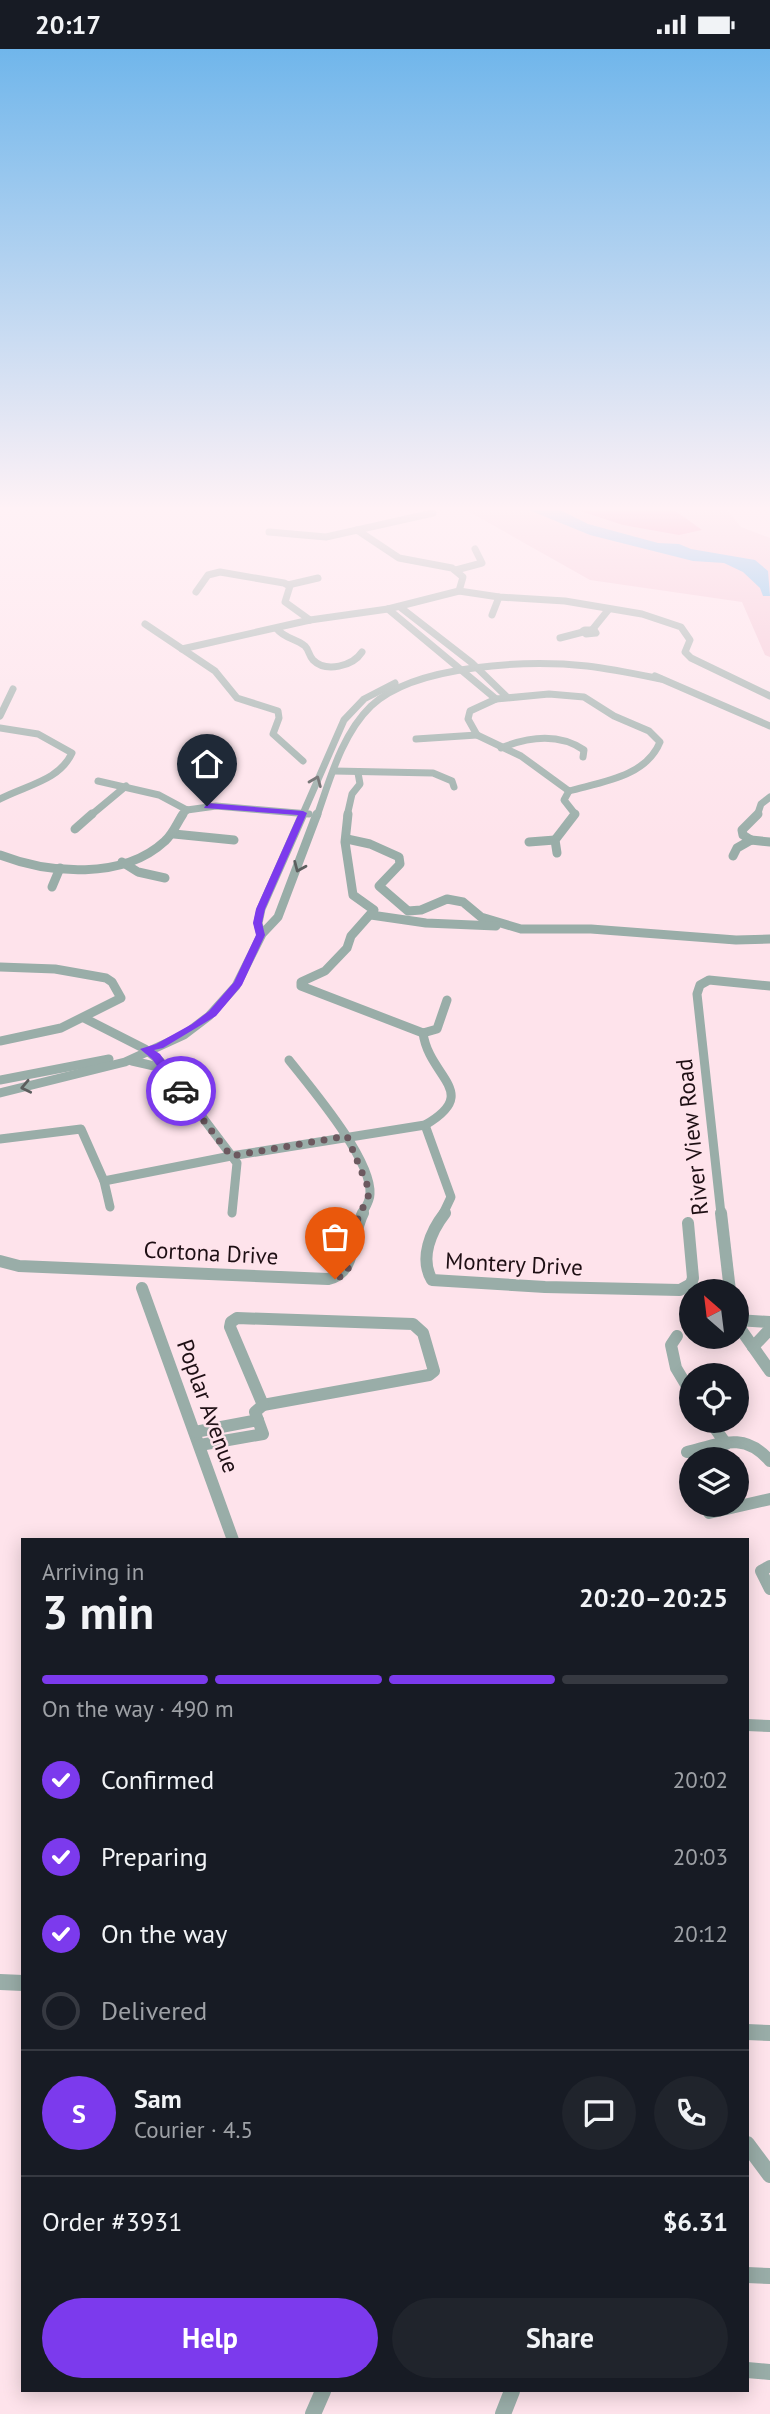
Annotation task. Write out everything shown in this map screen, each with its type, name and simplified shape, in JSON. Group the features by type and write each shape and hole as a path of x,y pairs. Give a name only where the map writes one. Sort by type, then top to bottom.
{"street":[{"path":"183,649 309,620"},
{"path":"402,620 496,699"},
{"path":"417,620 476,666 507,697"},
{"path":"560,638 583,632 595,634 602,620"},
{"path":"662,620 681,627 690,637 685,652 691,658 770,696"},
{"path":"145,624 215,671 237,698 278,711 279,717 273,734 303,761"},
{"path":"277,629 284,637 306,647 312,659 321,664 334,666 350,663 357,660 362,652"},
{"path":"261,935 258,923 261,909 338,731 356,705 398,682 517,659 568,660 635,670 770,726"},
{"path":"0,1093 130,1060 195,1026 222,1004 239,982 261,935 273,924 281,910 354,726 378,700 418,682 461,668"},
{"path":"474,679 486,677"},
{"path":"0,716 13,689"},
{"path":"477,735 468,719 470,711 496,699 549,694 578,695 590,699 614,716 649,730 659,740 658,750 634,771 569,791 564,800 575,814 555,840 557,853"},
{"path":"0,728 38,734 70,750 72,756 56,773 0,799"},
{"path":"416,739 477,735 532,763 569,791"},
{"path":"501,748 528,739 555,740 578,745 584,750 583,757"},
{"path":"334,771 433,773 452,781 454,787"},
{"path":"358,773 360,784 352,794 345,828 354,895 374,910 351,936 342,955 325,971 301,982 301,986 423,1033 437,1029 440,1025 447,1000"},
{"path":"98,781 159,795 187,810"},
{"path":"75,829 126,786"},
{"path":"770,797 761,804 753,821 742,830 743,835 751,840 769,842 770,852"},
{"path":"0,855 25,864 60,868 122,862 149,853 174,834 182,813 187,810 216,806 318,814"},
{"path":"174,834 234,840"},
{"path":"347,839 377,846 399,857 400,864 395,872 379,886 402,908 414,912 437,901 456,900 481,916 506,926"},
{"path":"530,842 555,840"},
{"path":"733,856 737,848 751,840"},
{"path":"122,862 138,872 165,878"},
{"path":"52,887 60,868"},
{"path":"370,915 426,923 506,926 537,931 591,929 736,940 770,939"},
{"path":"0,967 55,968 106,978 112,982 121,998 61,1028 0,1041"},
{"name":"River View Road","path":"729,1279 697,994 700,985 705,981 770,986"},
{"path":"84,1018 151,1049 237,1163 239,1173 232,1213"},
{"path":"104,1181 231,1156 425,1125 447,1112 452,1097 446,1076 426,1049 423,1033"},
{"path":"0,1080 151,1049"},
{"path":"130,1060 163,1068"},
{"name":"Cortona Drive","path":"0,1261 32,1266 328,1279 340,1277 348,1269 355,1225 370,1192 347,1136 289,1060"},
{"name":"Montery Drive","path":"425,1125 451,1197 449,1208 432,1235 426,1271 432,1280 545,1287 680,1290 691,1285 693,1277 688,1223"},
{"path":"0,1139 80,1129 104,1181 110,1207"},
{"name":"Poplar Avenue","path":"142,1288 232,1538"},
{"path":"200,1445 263,1434 255,1412 263,1405 429,1375 435,1371 435,1367 423,1333 413,1324 237,1318 231,1322 230,1327 263,1405"},
{"path":"749,1322 770,1322"},
{"path":"752,1347 770,1329"},
{"path":"677,1336 671,1345 679,1370"},
{"path":"749,1342 770,1371"},
{"path":"195,1432 258,1420"},
{"path":"718,1433 726,1444"},
{"path":"711,1447 741,1441 753,1444 770,1461"},
{"path":"749,1504 770,1499"},
{"path":"770,1566 762,1569 761,1573 770,1589"},
{"path":"749,1725 770,1725"},
{"path":"0,1982 21,1983"},
{"path":"749,2032 770,2033"},
{"path":"749,2147 770,2175"},
{"path":"749,2275 770,2276"},
{"path":"749,2369 770,2372"},
{"path":"313,2414 323,2392"},
{"path":"503,2414 512,2392"}],"shaded area":[{"path":"750,620 770,620 770,657 765,655"}],"way so far":[{"path":"181,1091 231,1156 347,1136 370,1192 355,1225 348,1269 344,1275 335,1279"}],"route":[{"path":"181,1091 156,1056 145,1049 159,1046 179,1036 212,1014 239,982 261,935 258,923 261,909 303,813 207,806"}]}
